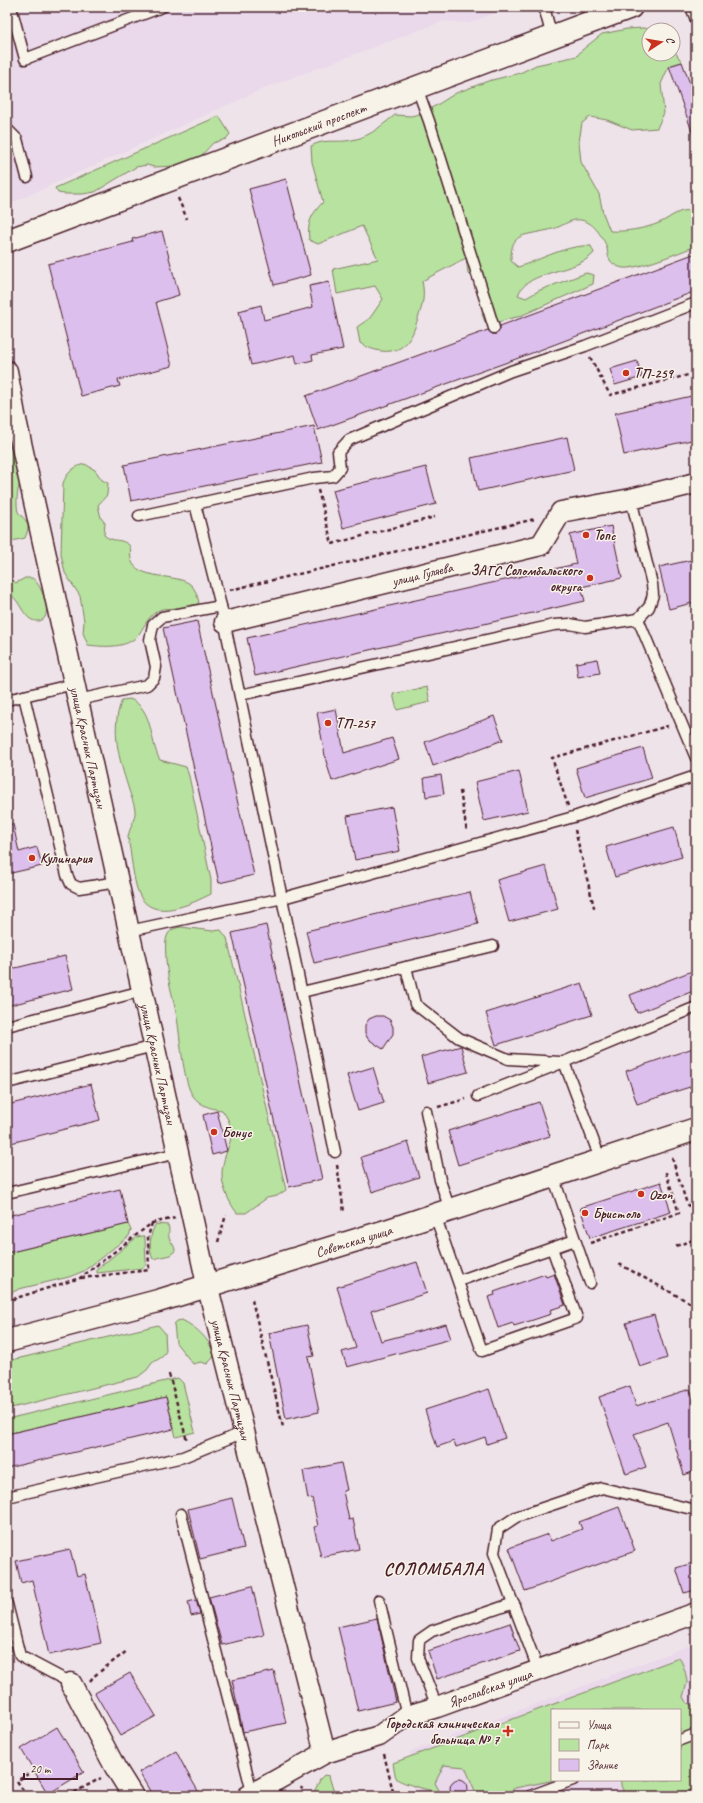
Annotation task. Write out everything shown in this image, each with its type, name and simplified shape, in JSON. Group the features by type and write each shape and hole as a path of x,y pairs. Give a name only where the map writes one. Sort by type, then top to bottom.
{"main road":[{"name":"Никольский проспект","path":"7,241 631,7"},
{"name":"Советская улица","path":"7,1341 158,1301 207,1284 442,1212 696,1129"}],"street":[{"name":"улица Красных Партизан","path":"7,371 12,421 76,692 207,1284 325,1754"},
{"path":"561,512 631,499 696,483"},
{"name":"улица Гуляева","path":"223,614 541,545 561,512"},
{"name":"Ярославская улица","path":"251,1795 325,1754 379,1736 407,1716 437,1707 538,1669 696,1614"},
{"path":"75,1691 117,1770 133,1796"}],"lane":[{"path":"11,7 25,59 162,7"},
{"path":"544,7 552,37"},
{"path":"691,7 696,20"},
{"path":"417,88 432,129 494,328"},
{"path":"7,130 17,139 27,177"},
{"path":"139,516 314,478 333,476 340,468 338,452 349,440 509,367 585,346 696,303"},
{"path":"240,695 554,625 570,624 585,628 638,619 649,607 653,596 652,584 631,499"},
{"path":"195,504 223,614 335,1152"},
{"name":"улица Гуляева","path":"7,700 24,696 146,685 154,678 156,667 150,640 153,625 162,617 223,614"},
{"path":"638,619 696,758"},
{"path":"24,696 65,868 71,884 79,888 118,882"},
{"path":"129,931 283,898 572,817 696,776"},
{"path":"302,992 493,946"},
{"path":"406,966 415,1004 458,1038 508,1059 564,1062"},
{"path":"7,1026 142,992"},
{"path":"478,1096 696,1007"},
{"path":"7,1083 154,1046"},
{"path":"564,1062 601,1161"},
{"path":"426,1111 440,1180 442,1212 458,1281 482,1351 577,1318 552,1248"},
{"path":"7,1193 178,1153"},
{"path":"553,1176 590,1283"},
{"path":"458,1281 552,1248 577,1244"},
{"path":"7,1497 190,1454 244,1432"},
{"path":"538,1669 494,1553 498,1529 516,1517 602,1488 696,1510"},
{"path":"182,1514 251,1795"},
{"path":"379,1600 407,1716"},
{"path":"437,1707 418,1658 419,1640 432,1631 514,1603"},
{"path":"7,1604 20,1656 75,1691"},
{"path":"681,1740 696,1734"},
{"path":"530,1796 570,1781"}],"path":[{"path":"585,346 610,395 696,373"},
{"path":"314,478 332,544 435,518"},
{"path":"218,593 561,512"},
{"path":"595,911 572,817 552,758 681,722"},
{"path":"460,791 469,846"},
{"path":"426,1111 478,1096"},
{"path":"666,1139 687,1204 696,1211"},
{"path":"335,1152 344,1212"},
{"path":"577,1244 679,1213 665,1170"},
{"path":"80,1278 152,1223 177,1218 175,1210"},
{"path":"217,1245 226,1215"},
{"path":"7,1304 13,1299 80,1278 149,1270 148,1237 152,1223"},
{"path":"676,1246 696,1239"},
{"path":"619,1264 696,1306"},
{"path":"252,1300 283,1427"},
{"path":"170,1374 190,1454"},
{"path":"75,1691 127,1651"},
{"path":"379,1736 394,1796"},
{"path":"68,1796 117,1770"},
{"path":"27,1796 17,1780 28,1774"}],"shaded area":[{"path":"7,7 509,7 469,23 444,21 267,87 7,205"},
{"name":"Городская клиническая больница № 7","path":"696,1643 696,1796 421,1796 410,1752"}],"green space":[{"path":"641,28 641,62 681,62 681,61 682,62 669,66 661,84 664,113 657,128 632,130 607,120 590,117 582,123 579,142 581,162 599,194 603,213 610,231 634,230 659,223 680,212 690,210 696,211 696,246 648,264 623,268 615,265 608,257 606,245 594,227 586,221 581,220 567,222 556,228 519,237 512,246 511,261 518,267 554,253 573,247 582,246 591,246 594,253 586,260 576,265 531,280 523,287 518,295 526,298 540,290 586,273 594,275 593,284 518,317 494,323 485,322 482,314 484,306 480,284 468,273 466,258 422,281 423,300 421,309 413,333 405,344 393,351 380,351 360,343 357,327 370,318 383,299 375,286 337,294 333,269 378,259 362,226 318,244 309,240 309,223 315,211 323,202 312,162 311,146 324,142 345,141 360,138 372,132 395,115 411,116 419,114 456,93 488,81 520,73 536,65 577,56 582,50 602,34 627,29"},
{"path":"219,116 230,134 226,139 213,143 200,157 188,163 175,166 154,167 147,165 136,167 95,192 83,194 64,194 58,193 55,188"},
{"path":"7,447 12,448 20,483 17,498 18,512 28,524 25,538 12,541 7,540"},
{"path":"85,464 95,470 102,480 108,483 107,495 98,505 101,518 105,523 104,535 110,539 127,543 130,546 131,559 135,566 141,571 185,581 191,585 199,602 192,609 162,609 154,613 134,639 122,645 88,645 83,633 84,621 80,596 65,573 61,554 63,483 71,470 77,466"},
{"path":"7,569 9,578 16,583 25,578 32,578 36,581 45,601 46,614 44,619 39,621 29,618 16,599 7,594"},
{"path":"427,687 430,702 397,710 393,694"},
{"path":"130,699 138,704 147,718 160,760 186,767 211,880 211,894 172,909 153,908 145,903 139,894 135,882 128,837 135,810 119,755 116,732 118,711 122,700"},
{"path":"181,927 213,931 221,930 227,938 286,1190 277,1196 267,1198 246,1213 237,1213 228,1199 224,1188 222,1177 223,1163 231,1134 231,1127 228,1119 222,1110 213,1109 199,1102 193,1096 187,1082 177,1016 166,961 166,940 168,934 175,928"},
{"path":"128,1224 131,1230 129,1236 84,1271 69,1277 19,1289 7,1295 7,1253"},
{"path":"156,1224 168,1225 169,1238 175,1251 170,1255 153,1259 151,1255 150,1241"},
{"path":"144,1236 146,1264 143,1268 97,1273 97,1269 137,1237"},
{"path":"182,1320 202,1334 212,1349 214,1355 213,1358 207,1364 201,1362 193,1364 176,1343 174,1324 177,1321"},
{"path":"158,1325 165,1333 166,1351 162,1357 152,1363 147,1370 138,1377 7,1409 7,1366 10,1365 12,1360"},
{"path":"178,1378 183,1383 195,1432 176,1437 166,1397 7,1434 7,1419"},
{"name":"Городская клиническая больница № 7","path":"679,1658 687,1680 683,1697 686,1702 696,1708 696,1789 668,1796 628,1796 621,1787 621,1781 681,1781 681,1709 551,1709 551,1781 515,1788 507,1794 483,1794 475,1791 465,1767 444,1765 435,1783 440,1792 431,1791 397,1779 393,1763"},
{"path":"324,1775 329,1776 335,1796 312,1796 321,1778"}],"building":[{"path":"682,62 696,100 696,137 694,137 669,66"},
{"path":"286,179 311,275 274,285 249,189"},
{"path":"162,231 179,295 156,302 172,366 118,380 120,386 81,396 48,264 133,242 132,239"},
{"path":"696,253 696,291 516,359 318,430 306,396 488,330 492,334 496,334 500,330 500,326"},
{"path":"329,282 343,349 312,355 313,360 297,364 295,355 251,365 239,311 261,305 264,320 313,307 309,286"},
{"name":"ТП-259","path":"637,361 642,377 615,385 610,369"},
{"path":"696,395 696,439 624,455 615,413"},
{"path":"314,426 322,462 131,501 124,465"},
{"path":"567,437 574,470 478,491 471,458"},
{"path":"426,467 436,504 343,528 333,490"},
{"path":"611,526 622,578 581,587 585,601 255,676 247,638 576,564 570,535"},
{"path":"696,559 696,602 669,609 659,567"},
{"path":"197,621 254,875 219,883 163,628"},
{"path":"597,659 600,673 578,677 576,663"},
{"path":"336,709 344,753 392,738 399,759 332,781 326,761 317,713"},
{"path":"494,716 503,740 433,766 425,742"},
{"path":"643,748 652,778 585,798 576,768"},
{"path":"519,771 528,811 484,821 475,782"},
{"path":"441,775 444,794 426,797 424,778"},
{"path":"392,807 400,851 355,860 347,816"},
{"path":"7,824 13,824 19,852 37,847 42,866 7,874"},
{"path":"674,827 682,857 615,877 606,847"},
{"path":"546,866 558,909 509,922 497,880"},
{"path":"470,892 478,924 314,963 306,931"},
{"path":"266,925 322,1179 289,1187 232,933"},
{"path":"65,956 73,989 7,1006 7,970"},
{"path":"692,971 696,982 696,990 637,1013 630,995"},
{"path":"582,983 592,1015 496,1045 486,1013"},
{"path":"376,1016 383,1016 390,1020 393,1027 393,1034 383,1049 368,1039 365,1033 365,1025 369,1019"},
{"path":"461,1046 468,1072 428,1083 421,1057"},
{"path":"696,1047 696,1085 637,1104 626,1071"},
{"path":"373,1067 384,1103 358,1111 347,1075"},
{"path":"91,1084 100,1120 7,1144 7,1105"},
{"path":"539,1102 550,1136 458,1165 448,1131"},
{"name":"Бонус","path":"217,1111 227,1151 212,1155 203,1115"},
{"path":"408,1142 419,1177 372,1192 361,1157"},
{"path":"661,1182 671,1212 590,1238 580,1208"},
{"path":"120,1189 128,1224 7,1253 7,1216"},
{"path":"417,1262 427,1293 371,1311 381,1341 446,1324 451,1339 347,1367 342,1352 356,1348 337,1287"},
{"path":"545,1274 546,1277 554,1274 565,1305 550,1310 551,1314 514,1326 513,1323 498,1328 488,1297 495,1295 494,1292"},
{"path":"654,1315 667,1358 640,1367 626,1323"},
{"path":"307,1325 314,1356 308,1357 319,1412 286,1419 269,1333"},
{"path":"630,1386 636,1406 690,1389 696,1410 696,1471 684,1475 668,1422 634,1434 646,1467 626,1474 599,1397"},
{"path":"489,1389 505,1438 487,1444 485,1437 456,1447 454,1441 437,1447 425,1410"},
{"path":"166,1397 174,1429 7,1468 7,1434"},
{"path":"341,1463 347,1490 343,1491 349,1520 353,1519 359,1549 321,1557 314,1527 318,1526 312,1498 308,1499 303,1471"},
{"path":"232,1498 244,1548 200,1559 188,1509"},
{"path":"619,1507 635,1551 525,1591 509,1548 548,1534 551,1541 582,1529 579,1522"},
{"path":"70,1549 77,1576 85,1574 101,1643 49,1655 32,1580 21,1583 16,1561"},
{"path":"696,1562 696,1590 684,1593 676,1568"},
{"path":"252,1586 264,1635 222,1645 209,1597"},
{"path":"196,1600 200,1614 191,1616 188,1602"},
{"path":"377,1618 396,1702 358,1711 338,1627"},
{"path":"510,1623 520,1651 437,1679 428,1651"},
{"path":"274,1671 286,1723 243,1732 232,1680"},
{"path":"130,1673 156,1716 120,1736 95,1693"},
{"path":"57,1727 84,1772 48,1794 21,1749"},
{"path":"176,1751 201,1796 153,1796 139,1772"},
{"path":"459,1779 465,1782 468,1788 465,1794 459,1797 453,1794 450,1788 453,1782"}],"place":[{"name":"ТП-259","path":"626,373"},
{"name":"Топс","path":"586,535"},
{"name":"ЗАГС Соломбальского округа","path":"590,578"},
{"name":"ТП-257","path":"328,723"},
{"name":"Кулинария","path":"32,858"},
{"name":"Бонус","path":"214,1132"},
{"name":"Ozon","path":"641,1194"},
{"name":"Бристоль","path":"585,1213"},
{"name":"Городская клиническая больница № 7","path":"508,1731"}],"district":[{"name":"СОЛОМБАЛА","path":"434,1569"}]}
